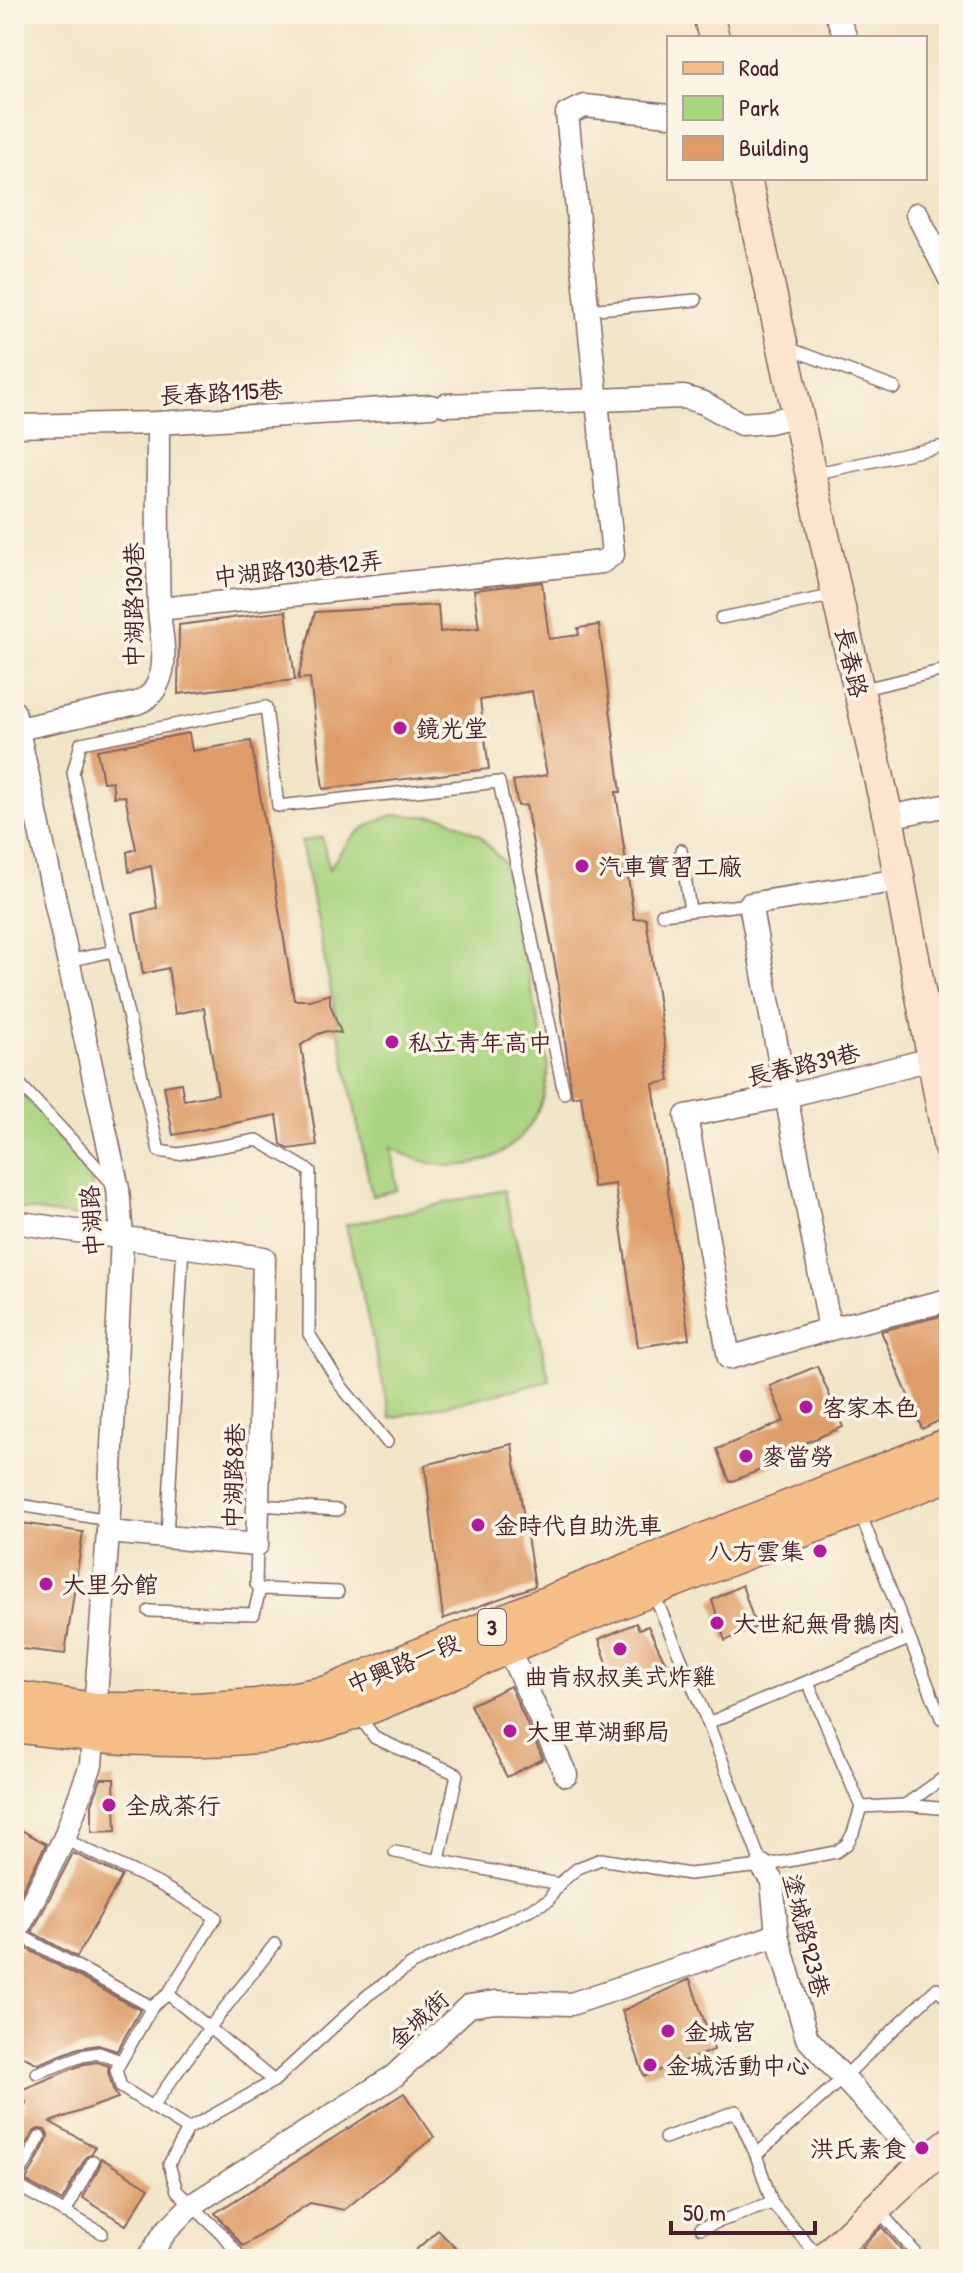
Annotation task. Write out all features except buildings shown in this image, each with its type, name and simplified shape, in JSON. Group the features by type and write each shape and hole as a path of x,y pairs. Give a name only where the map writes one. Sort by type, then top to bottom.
{"main road":[{"name":"中興路一段","path":"14,1725 94,1723 195,1710 257,1706 328,1693 502,1636 647,1577 949,1445"},
{"name":"中興路一段","path":"647,1577 858,1508 949,1474"},
{"name":"中興路一段","path":"14,1698 94,1723 196,1739 257,1736 355,1712 502,1636"}],"street":[{"path":"708,14 714,36"},
{"path":"836,14 845,36"},
{"path":"597,401 567,114 585,106 667,115"},
{"name":"長春路","path":"746,180 888,817 936,1057 949,1148"},
{"path":"917,214 949,277"},
{"name":"長春路115巷","path":"14,426 158,423 438,406 684,397 704,403 741,424 798,415"},
{"name":"中湖路130巷12弄","path":"159,609 602,562 613,554 597,401"},
{"name":"中湖路130巷","path":"16,720 137,703 154,692 163,667 159,609 158,423"},
{"name":"中湖路","path":"15,1935 64,1839 91,1765 108,1526 122,1237 118,1189 16,720"},
{"path":"888,817 949,805"},
{"path":"900,880 750,904 830,1329 949,1300"},
{"name":"長春路39巷","path":"830,1329 729,1358 686,1116 787,1096 936,1057"},
{"path":"14,1222 183,1245"},
{"name":"中湖路8巷","path":"108,1526 167,1537 257,1545 264,1258 183,1245"},
{"path":"502,1636 566,1775"},
{"name":"塗城路923巷","path":"762,1866 772,1881 777,1935 807,2038 923,2164"},
{"name":"金城街","path":"148,2259 165,2232 192,2205 394,2076 469,2006 495,2002 571,2004 777,1935"},
{"path":"822,2259 949,2143"}],"lane":[{"path":"587,310 696,300"},
{"path":"784,347 895,388"},
{"path":"811,474 949,445"},
{"path":"721,618 837,595"},
{"path":"859,690 949,669"},
{"path":"387,1442 341,1386 309,1334 310,1171 257,1140 178,1154 159,1151 73,773 81,743 266,707 278,806 499,782 564,1093"},
{"path":"681,850 690,910"},
{"path":"662,914 750,904"},
{"path":"68,961 113,951"},
{"path":"14,1078 118,1189"},
{"path":"167,1537 183,1245"},
{"path":"14,1504 108,1526"},
{"path":"258,1505 338,1510"},
{"path":"858,1508 941,1718"},
{"path":"257,1545 256,1584 260,1589 338,1592"},
{"path":"647,1577 708,1723 762,1866"},
{"path":"149,1611 254,1614 260,1589"},
{"path":"708,1723 909,1639"},
{"path":"242,2259 222,2234 177,2191 169,2164 188,2129 274,2081 368,1995 412,1964 548,1901 559,1884 578,1868 601,1859 689,1874 762,1866 836,1852 847,1844 861,1807 808,1682"},
{"path":"355,1712 375,1738 457,1774 439,1860"},
{"path":"905,1805 949,1774"},
{"path":"861,1807 905,1805 949,1809"},
{"path":"64,1839 157,1883 216,1917 168,1994 152,2007 116,2070 121,2087 188,2129"},
{"path":"395,1852 559,1884"},
{"path":"15,1935 152,2007"},
{"path":"152,2107 275,1944"},
{"path":"756,2155 843,2078 937,1988 949,2000"},
{"path":"168,1994 274,2081"},
{"path":"37,2073 99,2053 120,2061"},
{"path":"665,2138 736,2111 756,2155 772,2203 822,2259"},
{"path":"40,2137 14,2184 102,2233"},
{"path":"65,2213 93,2161"},
{"path":"701,2228 772,2203"},
{"path":"877,2208 914,2251 915,2259"}],"green space":[{"path":"393,815 446,817 479,835 504,863 548,1065 543,1095 533,1121 517,1141 496,1156 472,1164 446,1165 419,1160 391,1147 397,1190 372,1196 301,842 322,837 329,870 355,835"},
{"path":"14,1086 35,1107 92,1182 87,1218 14,1208"},
{"path":"504,1190 550,1381 391,1418 346,1225"}],"place":[{"name":"鏡光堂","path":"400,728"},
{"name":"汽車實習工廠","path":"582,866"},
{"name":"私立青年高中","path":"392,1042"},
{"name":"客家本色","path":"806,1407"},
{"name":"麥當勞","path":"746,1456"},
{"name":"金時代自助洗車","path":"478,1525"},
{"name":"八方雲集","path":"820,1551"},
{"name":"大里分館","path":"46,1584"},
{"name":"大世紀無骨鵝肉","path":"717,1623"},
{"name":"曲肯叔叔美式炸雞","path":"620,1649"},
{"name":"大里草湖郵局","path":"510,1731"},
{"name":"全成茶行","path":"109,1805"},
{"name":"金城宮","path":"668,2031"},
{"name":"金城活動中心","path":"650,2065"},
{"name":"洪氏素食","path":"922,2148"}]}
